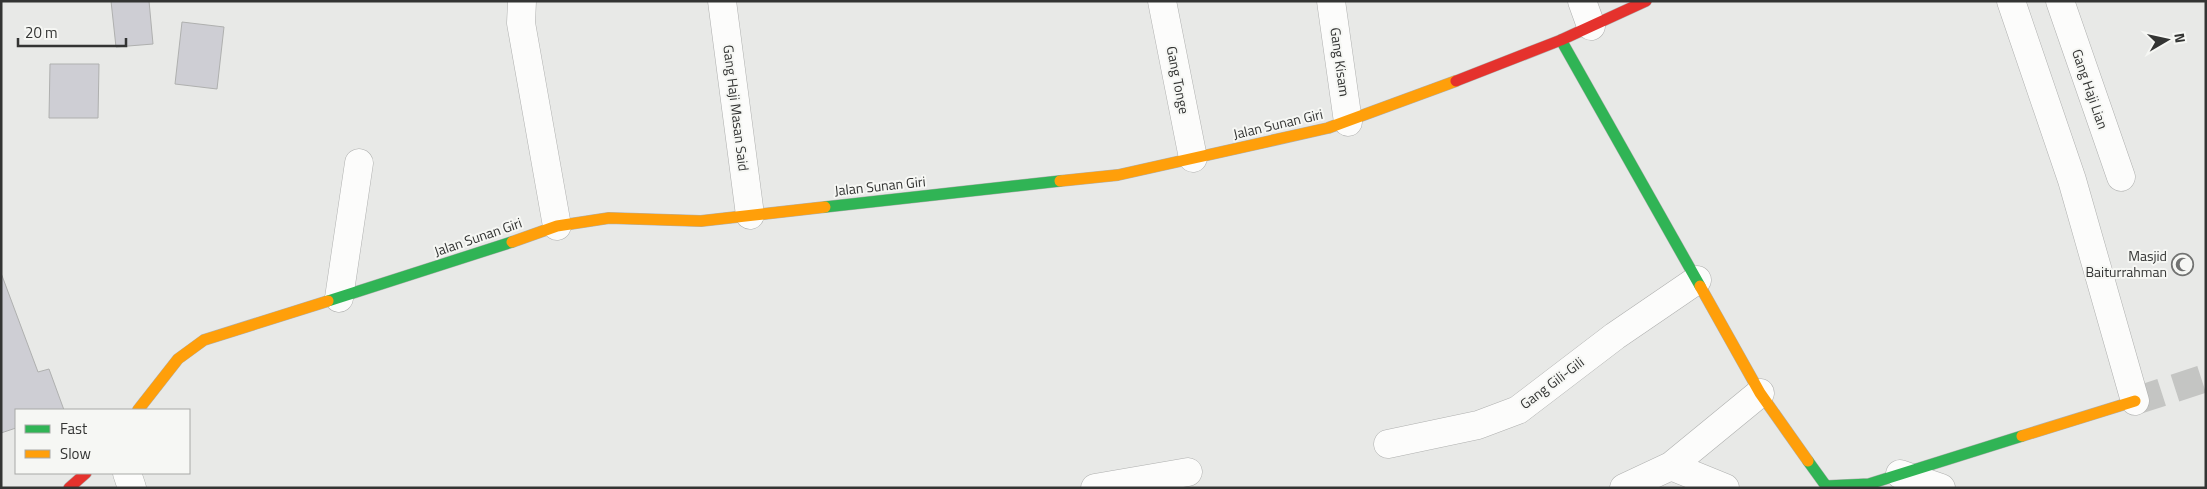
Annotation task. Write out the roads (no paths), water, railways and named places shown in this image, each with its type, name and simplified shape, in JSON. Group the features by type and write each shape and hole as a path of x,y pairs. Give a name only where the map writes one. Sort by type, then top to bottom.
{"street":[{"path":"522,1 521,23 557,226"},
{"name":"Gang Haji Masan Said","path":"722,1 750,216"},
{"name":"Gang Tonge","path":"1162,1 1193,158"},
{"name":"Gang Kisam","path":"1331,1 1348,122"},
{"name":"Jalan Sunan Giri","path":"139,409 178,359 204,340 445,265 557,226 609,218 701,221 1118,175 1348,122 1561,40 1586,14 1646,1"},
{"path":"1561,40 1760,393 1824,487 1869,486 1900,474 2135,400 2072,180 2011,1"},
{"name":"Gang Haji Lian","path":"2060,1 2121,177"},
{"path":"339,298 359,163"},
{"name":"Gang Gili-Gili","path":"1388,444 1478,425 1518,410 1615,336 1697,280"},
{"path":"1634,486 1671,466 1760,393"},
{"path":"1671,466 1725,488"},
{"path":"1095,488 1188,472"},
{"path":"69,488 85,474"},
{"path":"127,474 132,488"},
{"path":"1900,474 1941,488"}],"tunnel":[{"path":"2135,401 2206,378"}],"place":[{"name":"Masjid Baiturrahman","path":"2183,264"}]}
